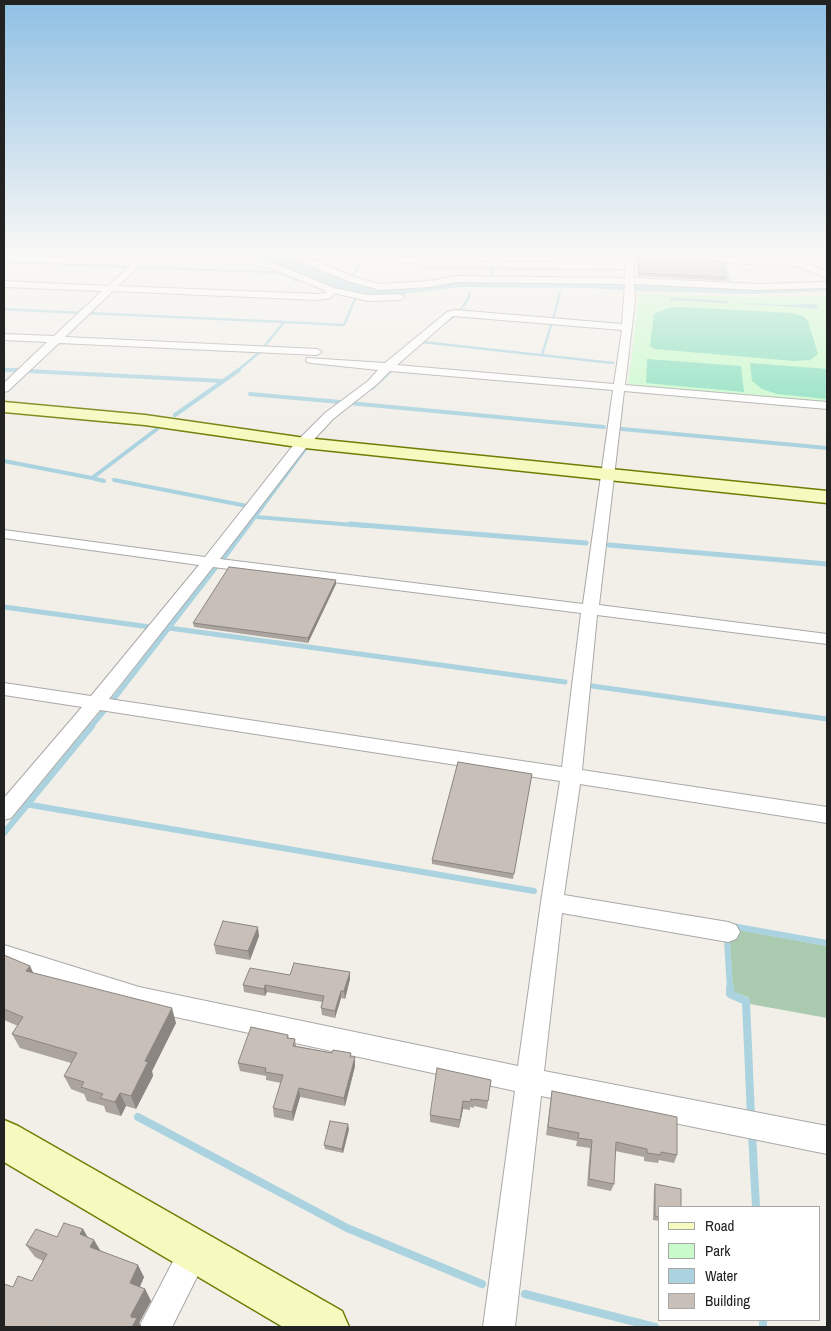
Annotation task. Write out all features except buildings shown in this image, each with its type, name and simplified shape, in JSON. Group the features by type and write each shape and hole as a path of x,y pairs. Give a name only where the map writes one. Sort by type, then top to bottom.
{"street":[{"path":"4,389 84,314"},
{"path":"4,812 97,704 300,446 305,443 329,416 372,383 387,367 450,314"},
{"path":"469,314 627,327"},
{"path":"499,1327 552,902 571,776 590,609 628,314"},
{"path":"4,337 314,356 387,367 827,406"},
{"path":"4,407 136,419 305,443 827,497"},
{"path":"4,534 210,562 827,639"},
{"path":"4,689 827,815"},
{"path":"552,902 728,932"},
{"path":"4,955 139,998 827,1140"},
{"path":"4,1140 326,1327"},
{"path":"156,1327 195,1251"}],"green space":[{"path":"637,314 827,314 827,404 628,386"},
{"path":"654,314 795,314 803,316 808,321 818,354 810,360 794,361 654,349 650,346"},
{"path":"647,359 741,366 744,392 646,383"},
{"path":"750,363 827,369 827,399 777,394 762,389 752,381"},
{"path":"729,928 827,946 827,1018 750,1004 748,997 733,992"}],"waterway":[{"path":"112,314 284,322"},
{"path":"284,322 344,325 349,314"},
{"path":"553,319 554,314"},
{"path":"444,323 456,315"},
{"path":"263,348 284,322"},
{"path":"542,355 552,322"},
{"path":"422,342 613,363"},
{"path":"237,371 261,351"},
{"path":"4,370 21,370"},
{"path":"175,415 239,370"},
{"path":"372,388 391,370"},
{"path":"28,371 223,381"},
{"path":"250,394 340,402"},
{"path":"349,403 604,427"},
{"path":"92,478 157,429"},
{"path":"622,429 827,448"},
{"path":"248,526 305,449"},
{"path":"4,461 92,478"},
{"path":"92,478 104,481"},
{"path":"114,480 247,506"},
{"path":"256,517 366,526"},
{"path":"223,559 249,524"},
{"path":"350,524 586,543"},
{"path":"609,545 827,564"},
{"path":"113,700 216,567"},
{"path":"4,607 150,627"},
{"path":"169,628 565,682"},
{"path":"592,686 827,719"},
{"path":"91,727 104,711"},
{"path":"27,804 92,726"},
{"path":"4,833 27,804"},
{"path":"27,804 534,891"},
{"path":"732,926 827,943"},
{"path":"727,940 730,990"},
{"path":"730,990 730,994 746,1001 751,1116"},
{"path":"138,1117 347,1228 482,1284"},
{"path":"752,1133 756,1206"},
{"path":"525,1294 655,1327"},
{"path":"763,1321 763,1327"}]}
